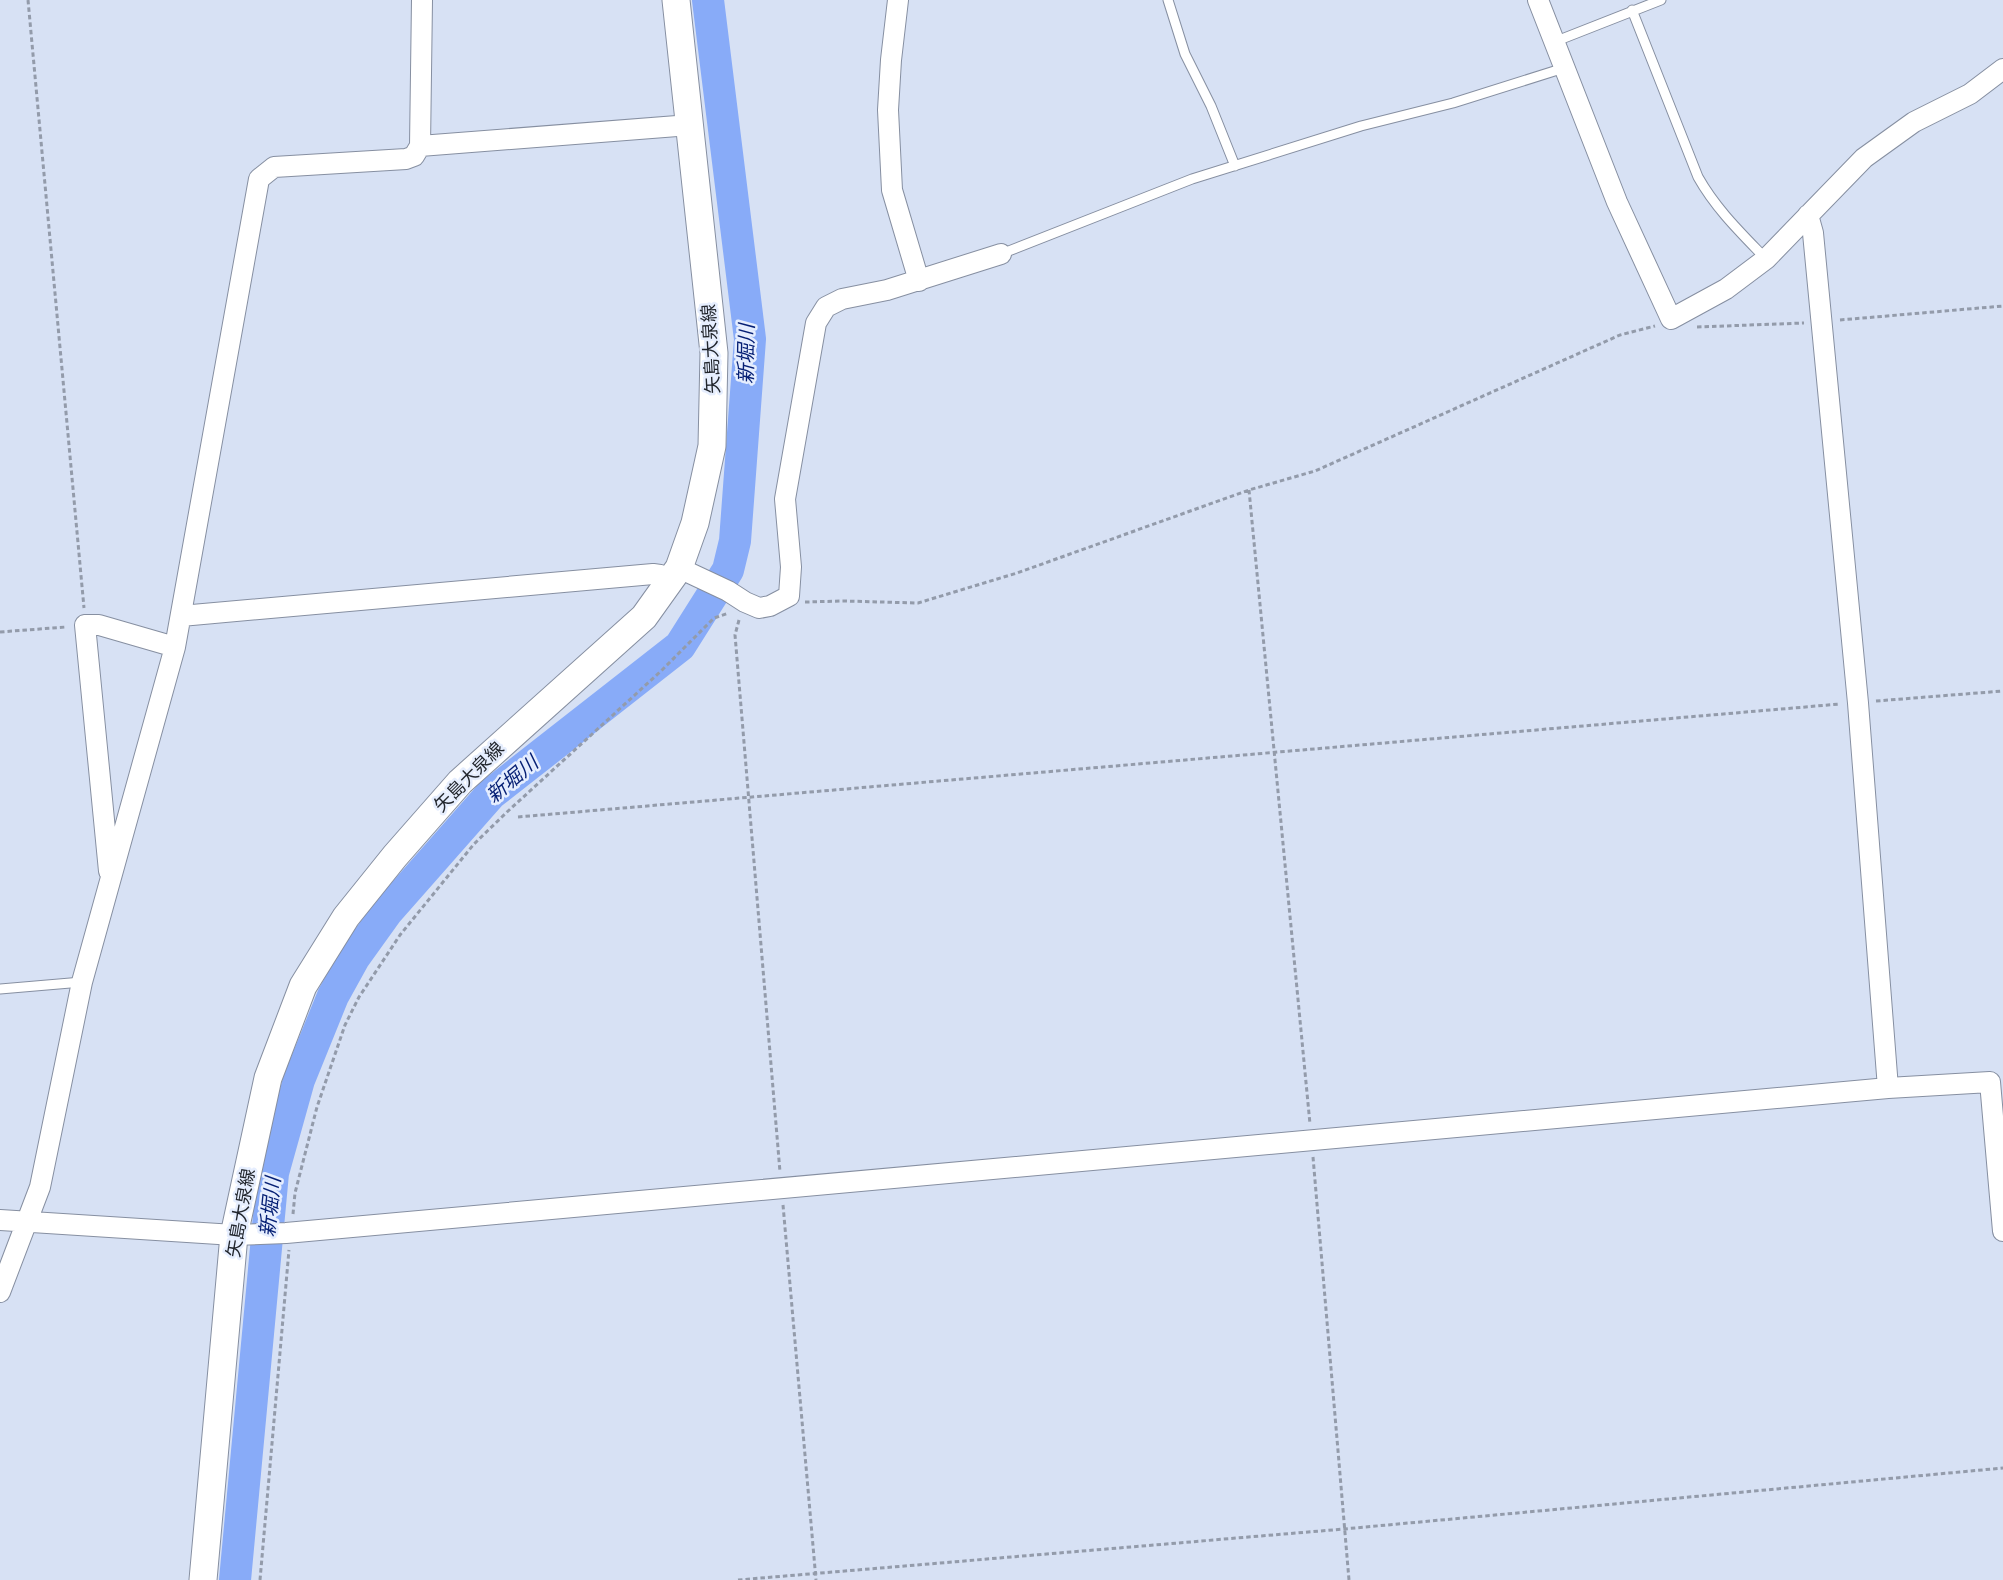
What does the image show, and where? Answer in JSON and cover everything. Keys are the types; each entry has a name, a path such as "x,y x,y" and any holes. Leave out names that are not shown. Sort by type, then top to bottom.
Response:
{"main road":[{"name":"矢島大泉線","path":"203,1580 241,1235 268,1078 303,987 346,917 395,856 460,782 644,617 680,574 695,523 712,446 714,352 676,0"}],"street":[{"path":"0,1292 40,1187 82,982 175,647 259,179 274,167 406,159 414,156 420,146 422,0"},
{"path":"898,0 888,110 892,190 919,281"},
{"path":"1538,0 1621,211 1671,320 1726,289 1766,259 1864,158 1914,123 1970,94 2003,69"},
{"path":"420,146 690,125"},
{"path":"1808,216 1813,234 1858,703 1888,1088"},
{"path":"181,616 653,574 680,574 728,591 743,606 759,608 770,606 789,596 791,567 784,499 816,323 826,307 842,299 919,281 1001,254"},
{"path":"110,882 85,625 99,625 175,647"},
{"path":"0,1220 241,1235 288,1233 1888,1088 1990,1082 2003,1231"}],"lane":[{"path":"1168,0 1185,54 1211,106 1235,166"},
{"path":"1554,42 1661,0"},
{"path":"1632,10 1698,177 1727,219 1766,259"},
{"path":"1001,254 1192,179 1361,126 1453,103 1564,68"},
{"path":"0,989 82,982"}],"path":[{"path":"0,632 85,625 28,0"},
{"path":"789,596 793,602 918,603 1017,573 1249,490 1342,461 1620,335 1671,320"},
{"path":"1249,490 1311,1140 1349,1580"},
{"path":"743,606 735,635 816,1580"},
{"path":"260,1580 288,1233 295,1193 330,1066 345,1025 359,997 400,934 474,844 661,671 714,618 743,606"},
{"path":"518,817 2003,691"},
{"path":"738,1580 1344,1529 2003,1468"}],"waterway":[{"name":"新堀川","path":"235,1580 273,1173 299,1080 333,996 354,958 387,912 491,794 680,646 728,570 735,541 750,339 708,0"}]}
